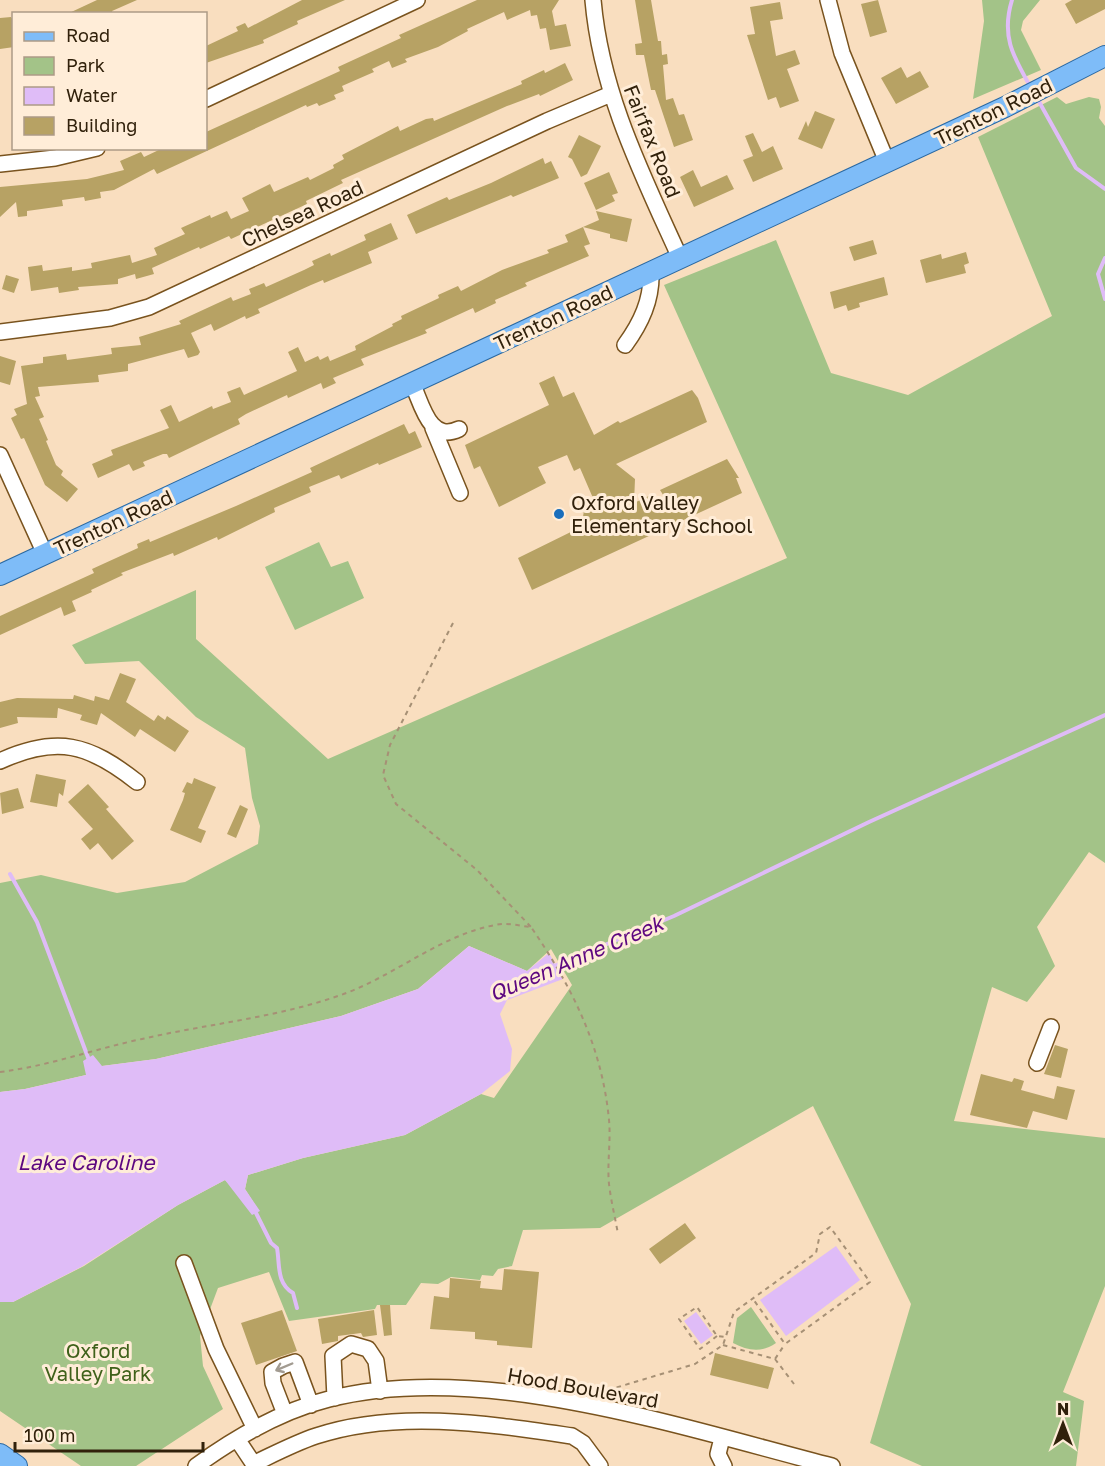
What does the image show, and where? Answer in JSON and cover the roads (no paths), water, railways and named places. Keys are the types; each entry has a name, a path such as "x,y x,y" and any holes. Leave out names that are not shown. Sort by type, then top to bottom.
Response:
{"main road":[{"name":"Trenton Road","path":"0,575 887,162 1105,56"},
{"path":"0,1454 16,1466"}],"street":[{"path":"207,99 417,0"},
{"name":"Fairfax Road","path":"593,0 596,27 611,94 624,134 680,258"},
{"path":"828,0 842,53 887,162"},
{"name":"Chelsea Road","path":"0,332 110,318 149,307 547,121 611,94"},
{"path":"0,165 86,150"},
{"path":"625,345 635,331 650,297 651,272"},
{"path":"412,383 460,493"},
{"path":"433,428 441,433 450,433 459,429"},
{"path":"0,455 45,554"},
{"path":"0,761 45,746 74,747 104,758 137,782"},
{"path":"1037,1063 1051,1027"},
{"path":"184,1263 216,1349 255,1429"},
{"path":"335,1398 333,1356 351,1344 368,1349 376,1361 380,1390"},
{"path":"285,1414 273,1383 272,1372 283,1366 295,1362 310,1404"},
{"name":"Hood Boulevard","path":"196,1466 255,1429 310,1404 380,1390 458,1389 550,1398 832,1466"},
{"path":"237,1439 254,1465 316,1436 352,1427 435,1422 481,1424 572,1436 583,1443 600,1466"},
{"path":"722,1438 718,1454 724,1466"}],"water":[{"name":"Lake Caroline","path":"469,946 527,971 549,953 563,979 507,1000 500,1014 512,1049 510,1071 481,1094 405,1135 303,1158 248,1175 245,1189 260,1211 252,1215 225,1180 178,1205 81,1267 13,1302 0,1302 0,1092 25,1089 86,1075 83,1061 93,1055 102,1066 156,1059 341,1016 418,989"},
{"path":"836,1246 860,1280 786,1336 760,1300"},
{"path":"696,1312 713,1335 701,1344 684,1321"}],"waterway":[{"name":"Queen Anne Creek","path":"1012,0 1008,24 1010,45 1030,86"},
{"name":"Queen Anne Creek","path":"1037,98 1076,168 1105,189"},
{"name":"Queen Anne Creek","path":"1105,258 1098,274 1105,299"},
{"name":"Queen Anne Creek","path":"552,967 674,916 869,822 1105,715"},
{"path":"10,874 37,922 89,1060"},
{"path":"256,1213 271,1243 277,1248 281,1279 293,1293 297,1308"}],"place":[{"name":"Oxford Valley Elementary School","path":"559,514"}],"park label":[{"name":"Oxford Valley Park","path":"98,1362"}]}
